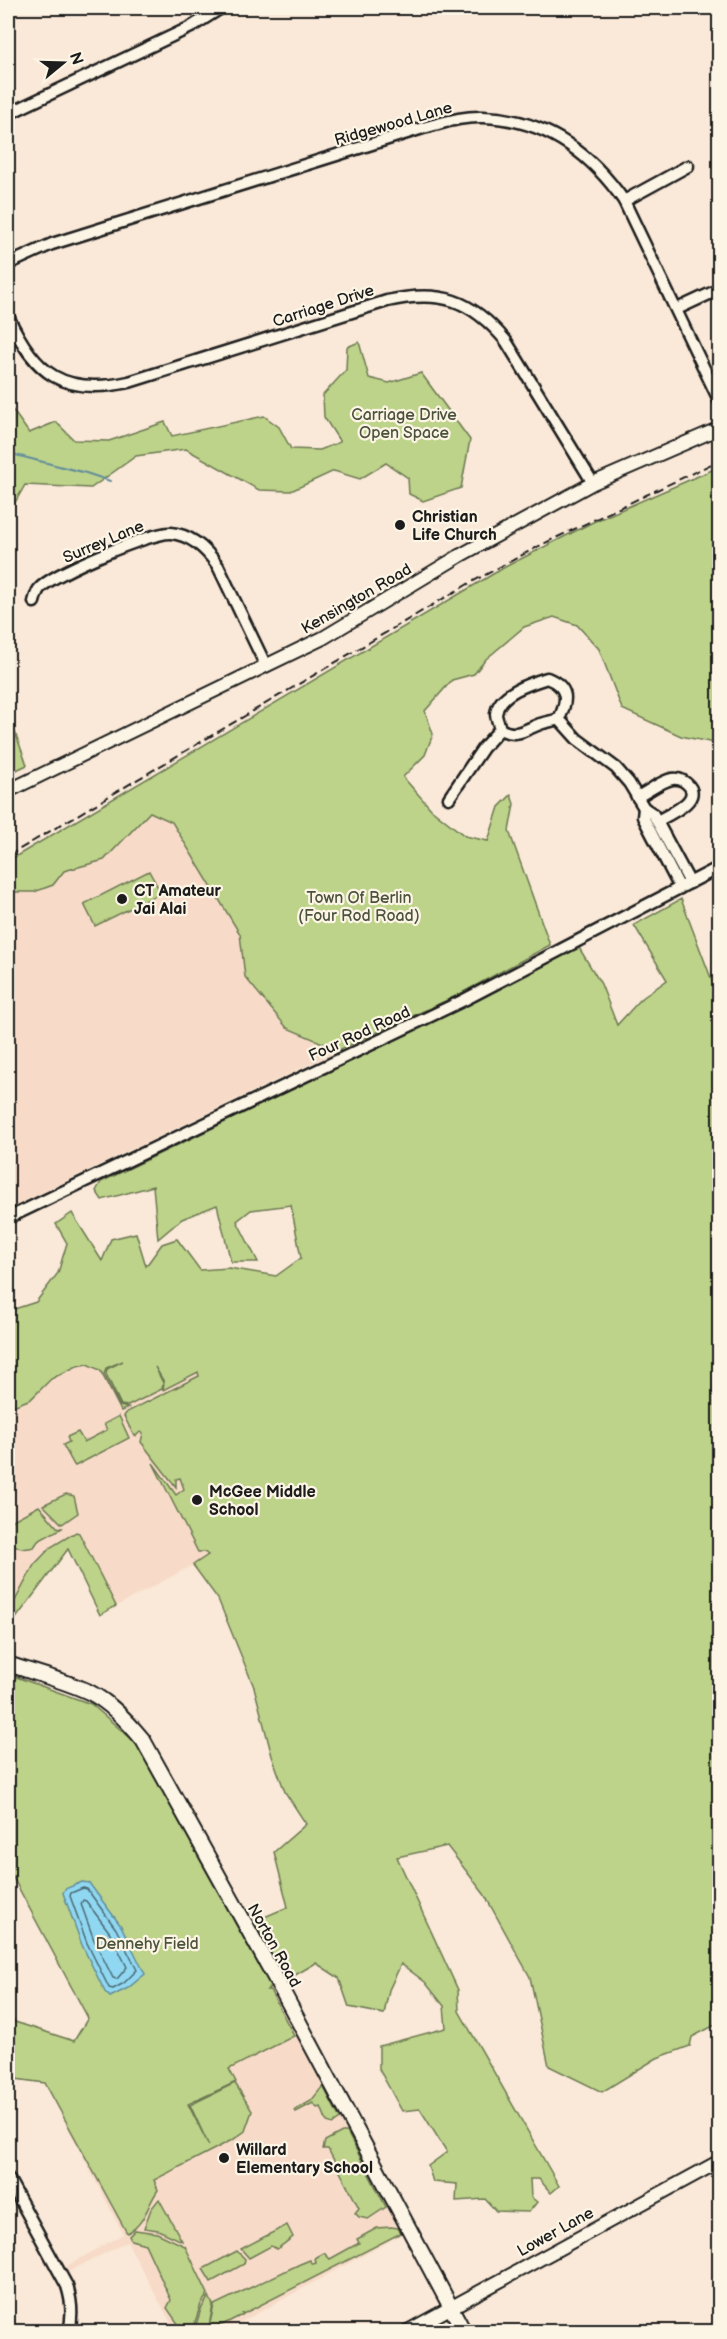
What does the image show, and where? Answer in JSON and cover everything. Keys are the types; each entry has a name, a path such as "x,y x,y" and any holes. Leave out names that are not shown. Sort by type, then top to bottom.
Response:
{"main road":[{"name":"Norton Road","path":"8,1664 91,1693 132,1726 143,1740 274,1976 464,2331"}],"street":[{"path":"8,114 191,27 221,8"},
{"name":"Ridgewood Lane","path":"8,264 52,244 456,119 482,117 512,121 538,128 565,140 589,158 608,178 624,201 720,402"},
{"path":"624,201 688,166"},
{"path":"677,309 720,289"},
{"name":"Carriage Drive","path":"8,316 20,344 35,363 49,374 66,383 86,387 105,387 129,382 387,301 408,296 434,295 454,299 474,309 491,322 506,341 593,483"},
{"name":"Kensington Road","path":"8,791 323,638 461,555 593,483 720,428"},
{"name":"Surrey Lane","path":"34,602 39,589 53,578 141,539 171,533 185,537 209,553 266,666"},
{"path":"547,678 557,682 564,691 566,703 559,719 541,723 520,734 508,733 500,729 496,715 499,705 506,697 547,678"},
{"path":"559,719 577,739 616,768 644,808 653,814 685,885"},
{"path":"449,798 483,748 500,729"},
{"path":"638,797 672,779 688,784 691,792 689,801 682,808 657,821"},
{"path":"644,808 643,817 685,885"},
{"name":"Four Rod Road","path":"8,1218 464,1000 720,867"},
{"name":"Lower Lane","path":"406,2331 720,2160"},
{"path":"8,2178 67,2286 72,2302 69,2331"}],"shaded area":[{"path":"150,812 172,822 240,934 245,977 287,1028 339,1050 8,1209 8,892 34,892 53,885 64,871 104,860"},
{"name":"McGee Middle School","path":"59,1340 239,1361 218,1599 193,1565 100,1615 68,1549 8,1629 8,1388"},
{"name":"Willard Elementary School","path":"272,1985 404,2233 225,2331 175,2331 127,2242 68,2272 65,2267 123,2234 45,2083 88,2018 245,2012"}],"green space":[{"name":"Carriage Drive Open Space","path":"359,342 369,378 389,383 421,373 470,440 461,488 423,501 409,494 408,478 386,463 360,479 334,471 291,491 259,490 186,449 136,456 91,488 25,485 8,515 9,405 29,433 56,422 74,440 109,441 165,422 172,436 264,416 279,427 291,449 320,450 340,442 324,417 323,395 346,370 347,347"},
{"name":"Town Of Berlin (Four Rod Road)","path":"719,467 719,744 681,736 622,709 599,649 577,625 554,617 524,627 486,659 474,674 452,680 425,711 433,734 425,755 403,777 431,809 465,836 488,841 499,807 511,795 514,804 509,831 550,945 458,995 339,1050 287,1028 245,977 240,934 172,822 150,812 104,860 64,871 53,885 34,892 8,892 8,861 505,567 593,522"},
{"path":"8,713 27,765 8,774"},
{"name":"CT Amateur Jai Alai","path":"149,871 161,893 95,926 84,904"},
{"path":"681,899 714,986 720,991 719,2023 692,2037 690,2046 657,2058 602,2092 549,2066 530,1977 484,1894 447,1846 397,1857 458,1990 459,2011 559,2186 551,2193 539,2179 530,2179 531,2197 537,2202 529,2212 496,2211 485,2199 456,2201 457,2184 433,2182 428,2166 447,2152 420,2109 402,2111 379,2069 379,2046 446,2028 444,2006 425,1982 401,1964 389,1990 384,2014 349,2007 339,1978 316,1963 285,1981 250,1923 288,1907 274,1852 306,1824 285,1792 272,1756 254,1687 218,1599 193,1565 208,1555 198,1552 153,1463 176,1495 184,1489 180,1478 176,1479 176,1487 141,1442 143,1433 140,1432 136,1436 133,1434 124,1416 127,1412 199,1376 198,1372 163,1390 164,1382 155,1367 163,1383 162,1389 128,1406 121,1405 106,1374 107,1369 123,1361 106,1368 104,1374 120,1406 128,1408 121,1411 100,1370 87,1364 77,1366 51,1379 31,1399 8,1408 8,1311 36,1302 58,1273 67,1243 56,1224 72,1213 102,1261 111,1239 136,1233 146,1266 162,1244 177,1239 200,1270 229,1268 276,1276 301,1258 291,1205 251,1210 237,1221 258,1262 231,1262 217,1205 182,1219 158,1239 153,1186 102,1200 96,1191 101,1182 380,1047 578,946 601,984 617,1025 641,999 667,980 634,925"},
{"path":"119,1416 129,1438 75,1466 63,1445 69,1442 67,1437 78,1432 84,1442 107,1430 104,1424"},
{"path":"66,1494 74,1496 78,1513 62,1524 43,1505"},
{"path":"39,1506 57,1527 62,1528 38,1541 34,1547 18,1547 10,1537 8,1526 13,1520"},
{"path":"76,1532 79,1533 116,1606 100,1615 68,1549 8,1629 8,1614 34,1565 51,1547"},
{"name":"Dennehy Field","path":"8,1674 91,1704 135,1742 272,1985 267,1990 270,1990 294,2036 229,2069 236,2082 188,2104 209,2146 190,2105 235,2083 252,2111 245,2131 234,2139 154,2180 158,2190 142,2220 127,2233 45,2083 8,2078 8,2011 15,2022 74,2041 88,2018 8,1868"},
{"path":"323,2086 340,2119 333,2124 327,2122 321,2107 317,2108 313,2103 296,2112 295,2110 311,2101"},
{"path":"342,2132 347,2132 386,2207 368,2219 359,2217 355,2213 359,2208 328,2149 323,2149 325,2141"},
{"path":"159,2199 182,2241 158,2230 144,2228 151,2209"},
{"path":"287,2225 293,2237 277,2249 271,2246 249,2258 241,2249"},
{"path":"377,2228 398,2228 401,2233 243,2314 242,2312 242,2315 214,2329 222,2329 221,2331 194,2331 201,2309 209,2296 213,2305 209,2326 213,2329 210,2323 214,2305 300,2264 310,2260 313,2264 316,2263 315,2258 324,2253 330,2259 359,2243 357,2239"},
{"path":"135,2230 157,2233 185,2246 208,2294 201,2304 192,2331 183,2331 167,2308 171,2300 145,2244 131,2240 129,2236"},
{"path":"237,2251 245,2259 244,2264 211,2282 203,2269"}],"water":[{"path":"82,1882 89,1883 121,1926 145,1974 128,1988 110,1997 105,1992 82,1945 63,1893 65,1889"}],"waterway":[{"path":"8,453 110,481"}],"railway":[{"path":"8,856 468,584 543,544 720,460"}],"place":[{"name":"Christian Life Church","path":"400,525"},
{"name":"CT Amateur Jai Alai","path":"122,899"},
{"name":"McGee Middle School","path":"197,1500"},
{"name":"Willard Elementary School","path":"224,2158"}]}
